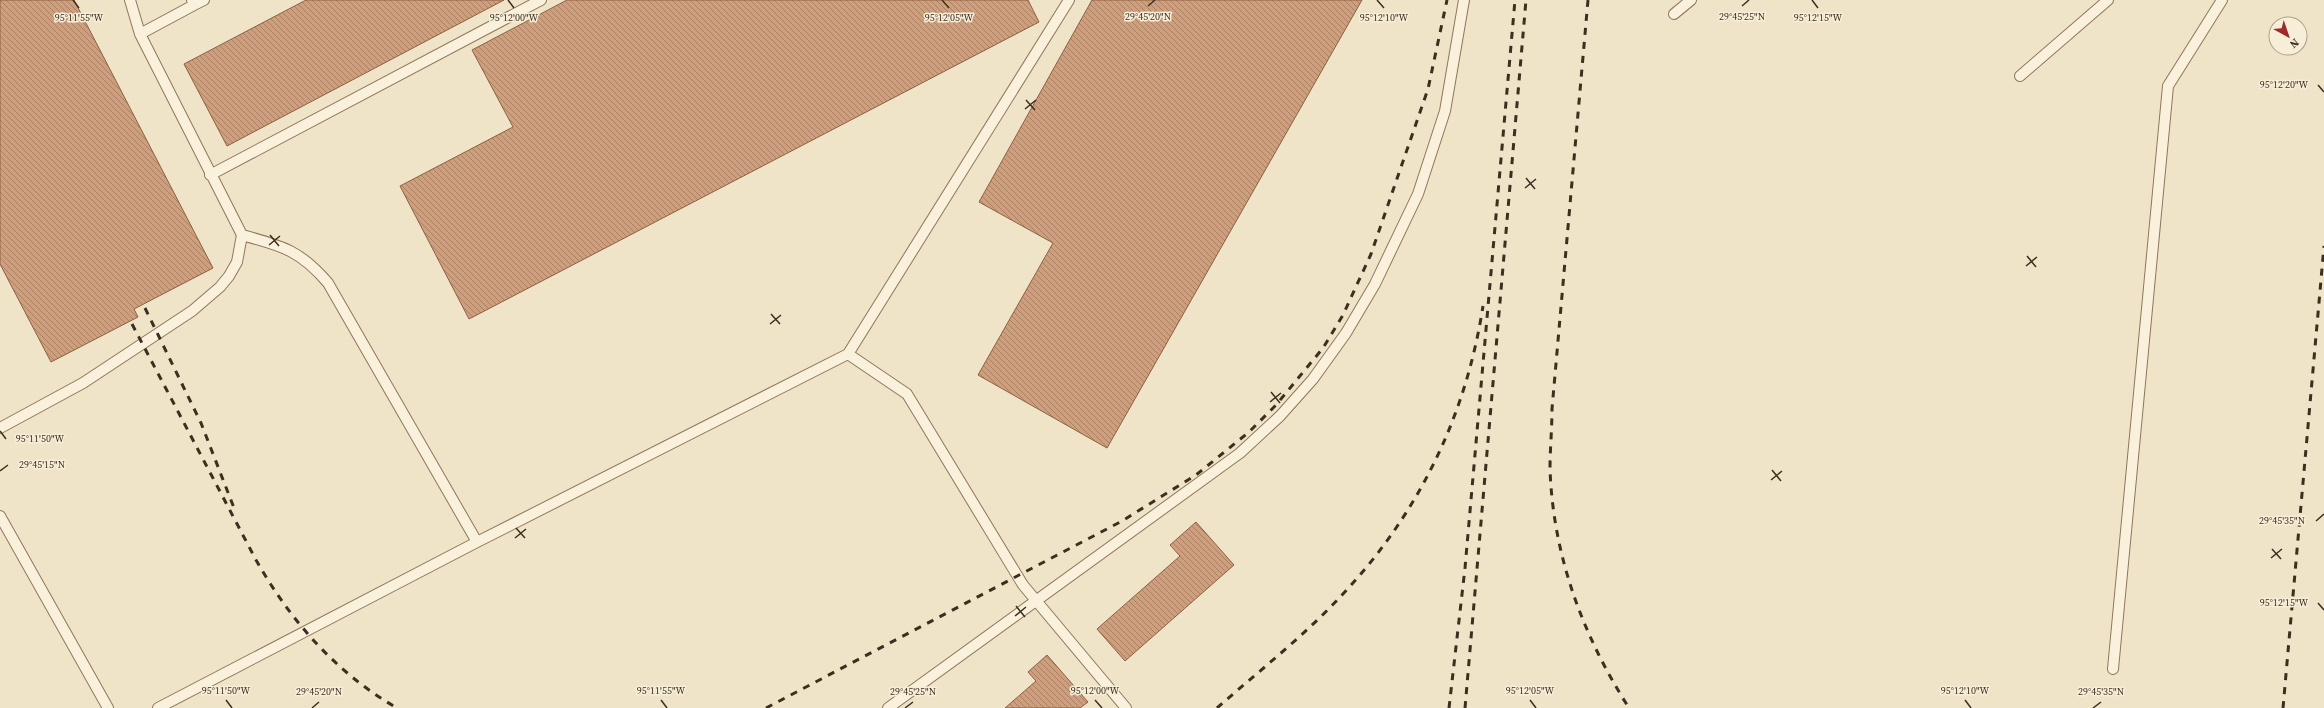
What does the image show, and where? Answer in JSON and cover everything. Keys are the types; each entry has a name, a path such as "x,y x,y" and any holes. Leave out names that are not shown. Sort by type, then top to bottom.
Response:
{"lane":[{"path":"0,428 83,383 192,311 220,287 229,276 237,262 242,236 140,34 130,0"},
{"path":"140,34 193,2 204,0"},
{"path":"210,175 541,0"},
{"path":"158,708 476,542 848,354 1069,0"},
{"path":"888,708 1034,600 1240,453 1280,416 1313,379 1346,333 1375,284 1418,194 1444,111 1464,0"},
{"path":"1674,14 1691,0"},
{"path":"2020,76 2108,0"},
{"path":"2112,669 2168,86 2222,0"},
{"path":"242,236 291,250 306,259 328,283 476,542"},
{"path":"848,354 907,394 1017,576 1034,600 1126,708"},
{"path":"0,516 108,708"}],"building":[{"path":"0,0 74,0 213,268 134,309 138,317 51,362 0,264"},
{"path":"306,0 504,0 227,146 184,64"},
{"path":"567,0 1028,0 1039,22 469,319 400,186 513,127 472,50"},
{"path":"1092,0 1362,0 1107,448 978,375 1053,243 979,202"},
{"path":"1196,522 1234,565 1125,661 1097,629 1180,556 1170,545"},
{"path":"1047,655 1088,702 1080,708 1005,708 1036,681 1028,672"}],"railway":[{"path":"766,708 1122,521 1196,475 1249,432 1276,405 1323,348 1343,315 1371,254 1428,89 1447,0"},
{"path":"1449,708 1465,568 1515,0"},
{"path":"1465,708 1526,0"},
{"path":"1588,0 1552,409 1550,469 1552,501 1557,533 1573,594 1598,653 1629,708"},
{"path":"2283,708 2324,246"},
{"path":"1217,708 1297,639 1327,610 1369,564 1394,531 1416,497 1435,461 1451,424 1465,386 1483,306"},
{"path":"145,308 201,423 234,508"},
{"path":"132,324 256,560 284,604 299,624 335,662 354,679 397,708"}]}
